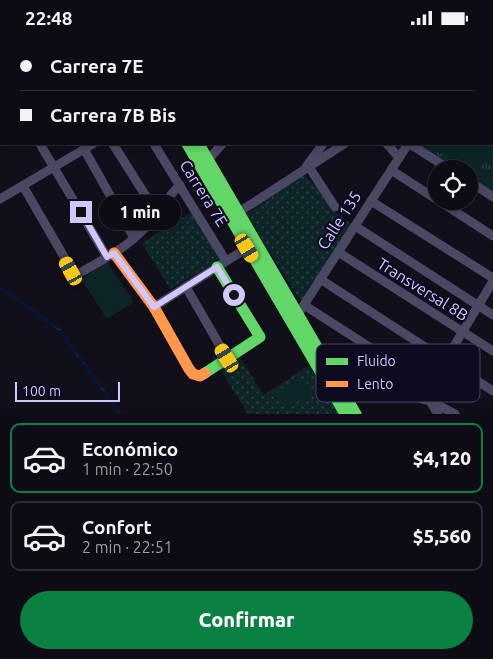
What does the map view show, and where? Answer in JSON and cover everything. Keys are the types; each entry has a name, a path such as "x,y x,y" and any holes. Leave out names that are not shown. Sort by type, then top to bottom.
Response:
{"main road":[{"path":"188,145 316,365"},
{"path":"200,145 239,212 301,309 318,344"},
{"path":"111,255 154,307 193,374 200,376 227,358"},
{"name":"Carrera 7E","path":"222,264 260,337 227,358"},
{"path":"338,402 345,414"},
{"path":"349,402 356,414"}],"street":[{"path":"41,145 111,255"},
{"path":"0,199 91,145"},
{"path":"114,145 149,201"},
{"name":"Carrera 7E","path":"155,145 180,185 222,264"},
{"path":"208,160 221,145"},
{"path":"306,169 322,145"},
{"path":"239,212 342,145"},
{"path":"388,145 396,154"},
{"name":"Calle 135","path":"301,309 408,145"},
{"path":"411,145 435,160"},
{"path":"84,149 134,238"},
{"path":"306,169 335,207"},
{"path":"391,170 428,194"},
{"path":"23,185 74,274 111,255 134,238 154,218 163,203 180,185"},
{"path":"478,187 493,197"},
{"path":"371,201 493,280 457,344"},
{"path":"453,210 493,236"},
{"path":"355,226 493,315"},
{"path":"154,307 247,248"},
{"name":"Transversal 8B","path":"338,252 493,351"},
{"path":"320,279 421,344"},
{"path":"186,287 227,358"},
{"path":"301,309 360,344"},
{"path":"480,383 493,391"},
{"path":"431,402 438,414"},
{"path":"432,402 455,414"}],"green space":[{"path":"414,145 493,145 493,195 478,186 478,160 437,160"},
{"path":"427,145 466,146 472,149 482,163 478,169 478,160 451,160"},
{"path":"303,175 328,196 330,208 352,225 301,302 246,214"},
{"path":"195,210 224,257 170,289 142,243"},
{"path":"107,262 134,302 107,319 81,279"},
{"path":"233,347 264,395 314,362 316,365 316,402 338,402 345,414 248,414 213,358"},
{"path":"300,379 310,394 285,409 275,394"}],"water":[{"path":"0,286 60,328 122,414 118,414 58,330 0,289"}],"traffic: fast":[{"path":"188,145 316,364"},
{"path":"200,145 316,345"},
{"path":"205,373 260,337 217,267"},
{"path":"338,402 345,414"},
{"path":"349,402 356,414"}],"traffic: slow":[{"path":"114,253 154,307 189,369 193,374 200,376 205,373"}],"route":[{"path":"81,212 107,257 114,253 154,307 217,267 234,295"}]}
